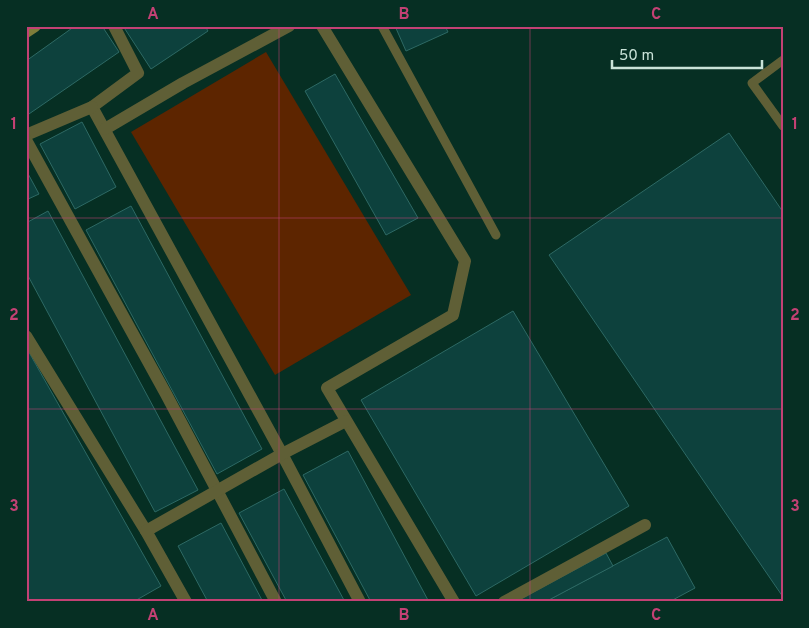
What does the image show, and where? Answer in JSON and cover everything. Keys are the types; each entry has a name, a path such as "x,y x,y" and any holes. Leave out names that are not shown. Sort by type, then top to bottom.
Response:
{"street":[{"path":"26,32 35,26"},
{"path":"26,135 92,107 138,73 114,26"},
{"path":"105,129 183,83 289,26"},
{"path":"322,26 465,261 453,315 326,388 454,602"},
{"path":"92,107 282,454 360,602"},
{"path":"26,140 218,490 276,602"},
{"path":"26,336 146,531 183,601"},
{"path":"146,531 282,454 346,421"},
{"path":"504,602 645,525"}],"lane":[{"path":"382,26 496,235"},
{"path":"783,60 752,83 783,126"}],"shaded area":[{"path":"266,52 411,295 275,375 131,132"}],"building":[{"path":"75,26 102,26 119,52 26,116 26,61"},
{"path":"123,26 205,26 208,31 151,69"},
{"path":"395,26 445,26 448,32 406,51"},
{"path":"335,74 418,218 386,235 305,91"},
{"path":"82,122 116,187 75,209 40,144"},
{"path":"729,133 783,212 783,597 549,255"},
{"path":"26,170 39,194 26,200"},
{"path":"131,206 262,449 217,474 86,230"},
{"path":"48,211 198,490 155,512 26,272 26,223"},
{"path":"513,311 629,506 476,596 361,400"},
{"path":"26,347 161,586 133,602 26,602"},
{"path":"348,451 429,602 371,602 303,475"},
{"path":"284,489 345,602 287,602 239,513"},
{"path":"221,523 263,602 208,602 178,546"},
{"path":"667,537 695,588 669,602 545,602"},
{"path":"606,553 613,566 545,602 515,602"}]}
